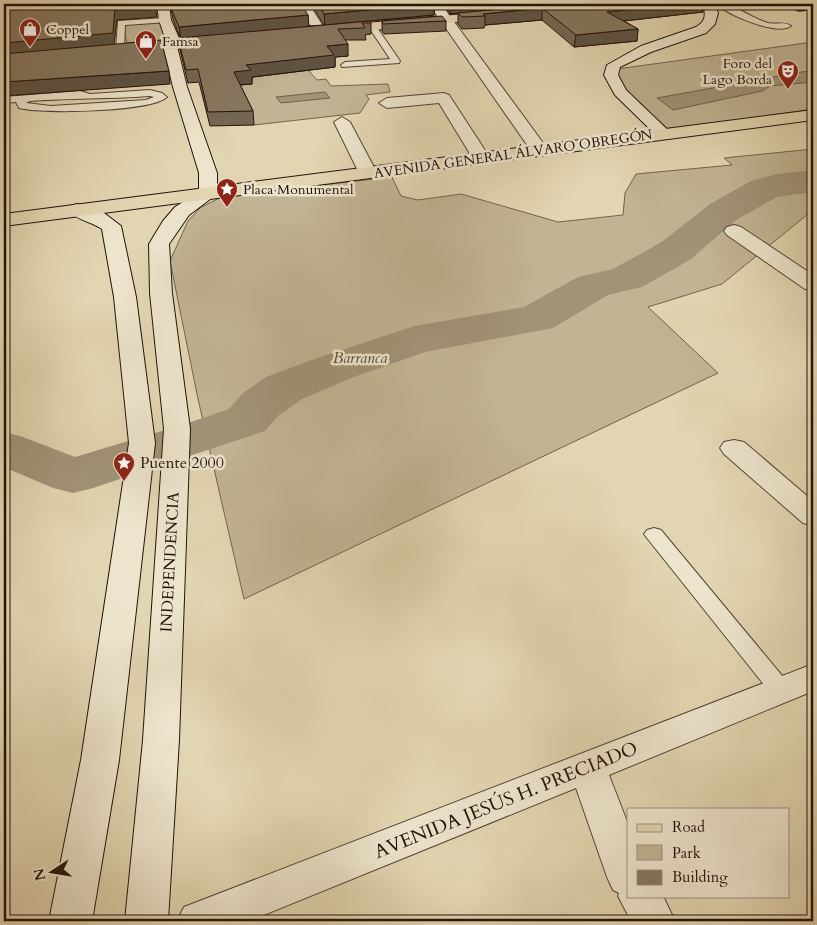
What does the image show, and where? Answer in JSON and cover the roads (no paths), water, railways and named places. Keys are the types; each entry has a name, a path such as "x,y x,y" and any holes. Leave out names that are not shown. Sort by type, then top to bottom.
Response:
{"main road":[{"path":"302,33 507,14"},
{"path":"102,52 226,40"},
{"name":"AVENIDA GENERAL ÁLVARO OBREGÓN","path":"4,220 813,115"}],"street":[{"path":"163,4 165,20 172,38 170,46 172,87 208,173 208,194"},
{"path":"303,4 320,31"},
{"path":"435,4 540,151"},
{"path":"664,134 620,92 611,75 614,65 646,49 701,30 709,24 712,13 709,4"},
{"path":"387,103 444,98 480,158"},
{"path":"342,122 368,174"},
{"name":"INDEPENDENCIA","path":"146,921 161,740 177,429 161,293 159,244 176,218 208,194"},
{"path":"70,921 100,760 142,443 125,297 112,226 97,217 78,210"},
{"path":"734,231 813,284"},
{"path":"734,448 813,516"},
{"name":"AVENIDA JESÚS H. PRECIADO","path":"212,919 797,684"},
{"path":"587,768 627,874"},
{"path":"640,898 654,921"}],"lane":[{"path":"720,4 768,26 787,26 787,24 775,17"},
{"path":"120,50 121,23 165,20"},
{"path":"345,65 396,61 375,27"},
{"path":"4,100 172,87"},
{"path":"30,97 22,102 22,106 34,109 82,107 148,103 162,98 160,94 150,93 90,97 69,95"},
{"path":"654,534 797,684"}],"waterway":[{"path":"4,448 73,476 207,434 247,420 260,405 284,388 337,367 415,340 537,318 593,286 627,278 665,257 677,250 723,212 764,189 777,185 813,181"}],"place":[{"name":"Coppel","path":"30,48"},
{"name":"Famsa","path":"146,60"},
{"name":"Foro del Lago Borda","path":"788,90"},
{"name":"Placa Monumental","path":"227,208"},
{"name":"Puente 2000","path":"124,482"}],"park label":[{"name":"Barranca","path":"360,358"}]}
